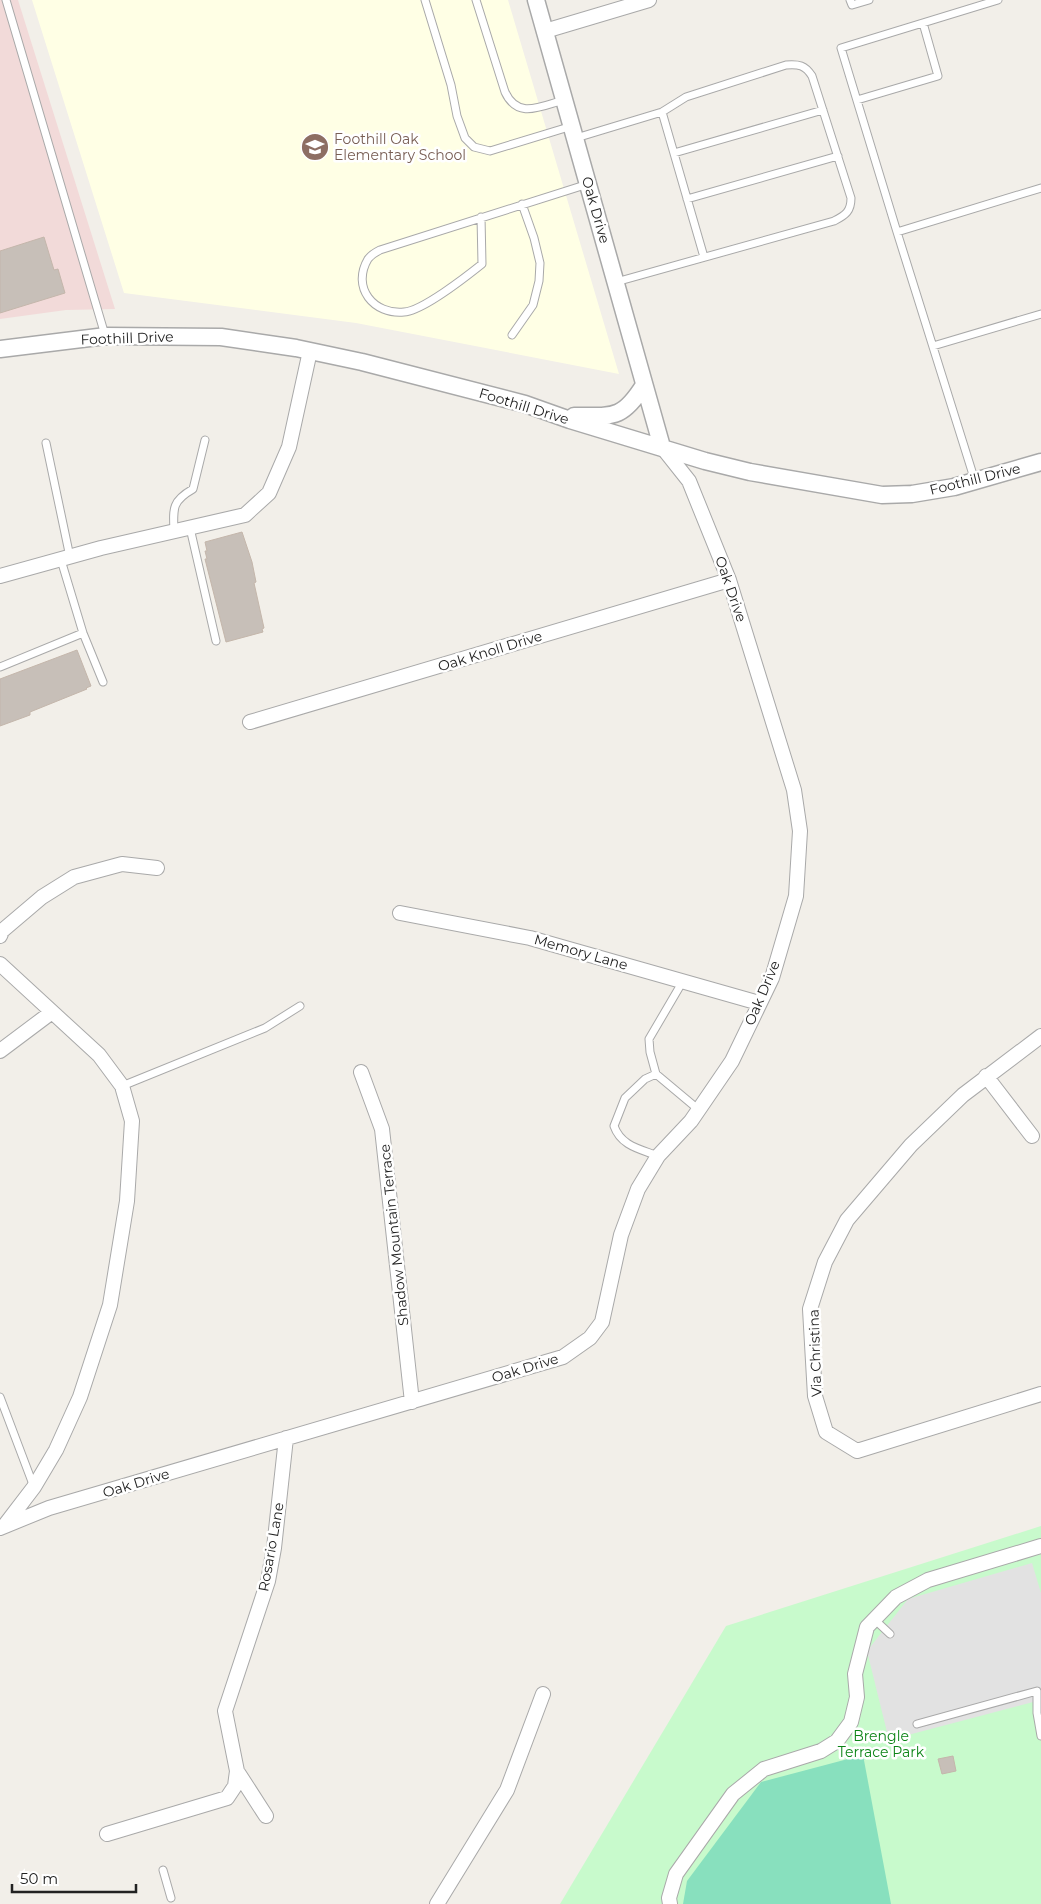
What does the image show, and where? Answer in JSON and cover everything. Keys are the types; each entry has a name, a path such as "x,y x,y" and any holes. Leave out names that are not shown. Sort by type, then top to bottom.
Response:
{"street":[{"name":"Oak Drive","path":"2,1527 50,1508 562,1357 590,1338 602,1322 621,1235 638,1189 658,1156 692,1121 732,1061 772,978 796,896 800,831 794,790 729,580 689,481 662,447 536,0"},
{"path":"545,30 649,0"},
{"name":"Foothill Drive","path":"0,349 106,336 222,337 310,351 362,362 525,404 557,416 705,461 750,472 882,495 912,494 954,487 1041,462"},
{"path":"0,576 244,515 269,493 289,447 310,351"},
{"path":"557,416 610,416 626,409 633,403 644,385"},
{"name":"Oak Knoll Drive","path":"250,722 729,580"},
{"path":"0,936 2,931 42,897 74,877 122,864 156,868"},
{"name":"Memory Lane","path":"400,913 530,938 759,1003"},
{"path":"0,964 99,1055 122,1086 132,1121 127,1201 110,1305 80,1397 56,1450 34,1487 2,1527"},
{"path":"0,1051 52,1012"},
{"name":"Via Christina","path":"1041,1036 963,1095 912,1145 847,1220 826,1262 810,1309 815,1396 826,1432 857,1451 1041,1394"},
{"name":"Shadow Mountain Terrace","path":"361,1072 382,1129 412,1402"},
{"path":"986,1076 1032,1136"},
{"name":"Rosario Lane","path":"237,1771 225,1711 268,1581 274,1548 286,1438"},
{"path":"670,1904 669,1898 676,1874 733,1794 764,1770 821,1751 837,1741 851,1722 857,1698 855,1674 867,1627 896,1596 928,1580 1041,1546"},
{"path":"437,1904 507,1790 543,1694"},
{"path":"237,1771 266,1816"},
{"path":"107,1834 227,1798 235,1786 237,1771"}],"lane":[{"path":"6,0 106,336"},
{"path":"425,0 451,85 457,116 465,138 474,147 490,151 662,112 686,97 786,66 797,64 807,68 812,76 850,198 851,208 844,216 834,221 616,282"},
{"path":"476,0 504,92 509,102 516,107 528,110 564,100"},
{"path":"850,0 852,6 869,0"},
{"path":"975,481 841,48 998,0"},
{"path":"857,100 938,76 923,23"},
{"path":"674,152 823,110"},
{"path":"662,112 704,257"},
{"path":"687,199 838,156"},
{"path":"481,217 482,264 466,277 430,301 405,312 384,310 369,300 364,288 363,273 369,258 380,250 481,217 588,184"},
{"path":"897,232 1041,188"},
{"path":"512,335 534,305 539,281 540,263 534,238 522,204"},
{"path":"933,346 1041,314"},
{"path":"174,532 173,509 180,497 193,489 205,440"},
{"path":"46,442 66,558 84,634 103,682"},
{"path":"190,528 216,641"},
{"path":"0,667 84,634"},
{"path":"682,981 649,1039 650,1052 656,1074 699,1110"},
{"path":"122,1086 265,1028 300,1006"},
{"path":"656,1074 645,1079 625,1098 614,1126 617,1136 627,1145 658,1156"},
{"path":"0,1397 34,1487"},
{"path":"874,1619 890,1634"},
{"path":"917,1724 1037,1691 1037,1713 1041,1736"},
{"path":"163,1870 171,1898"}],"shaded area":[{"path":"0,0 18,0 115,309 66,310 0,319"},
{"name":"Foothill Oak Elementary School","path":"32,0 508,0 619,374 356,323 124,293"},
{"path":"1032,1563 1041,1593 1041,1700 889,1740 867,1651 908,1599"}],"green space":[{"name":"Brengle Terrace Park","path":"1041,1526 1041,1904 560,1904 726,1626"},
{"path":"863,1755 891,1904 683,1904 687,1881 761,1782"}],"building":[{"path":"44,237 54,270 58,269 65,293 0,313 0,251"},
{"path":"242,532 252,562 256,582 254,583 264,628 262,629 263,632 226,642 205,559 207,559 205,551 207,551 205,542"},
{"path":"77,650 91,686 30,712 30,715 0,726 0,679"},
{"path":"953,1756 956,1771 942,1774 938,1759"}],"place":[{"name":"Foothill Oak Elementary School","path":"315,147"}]}
